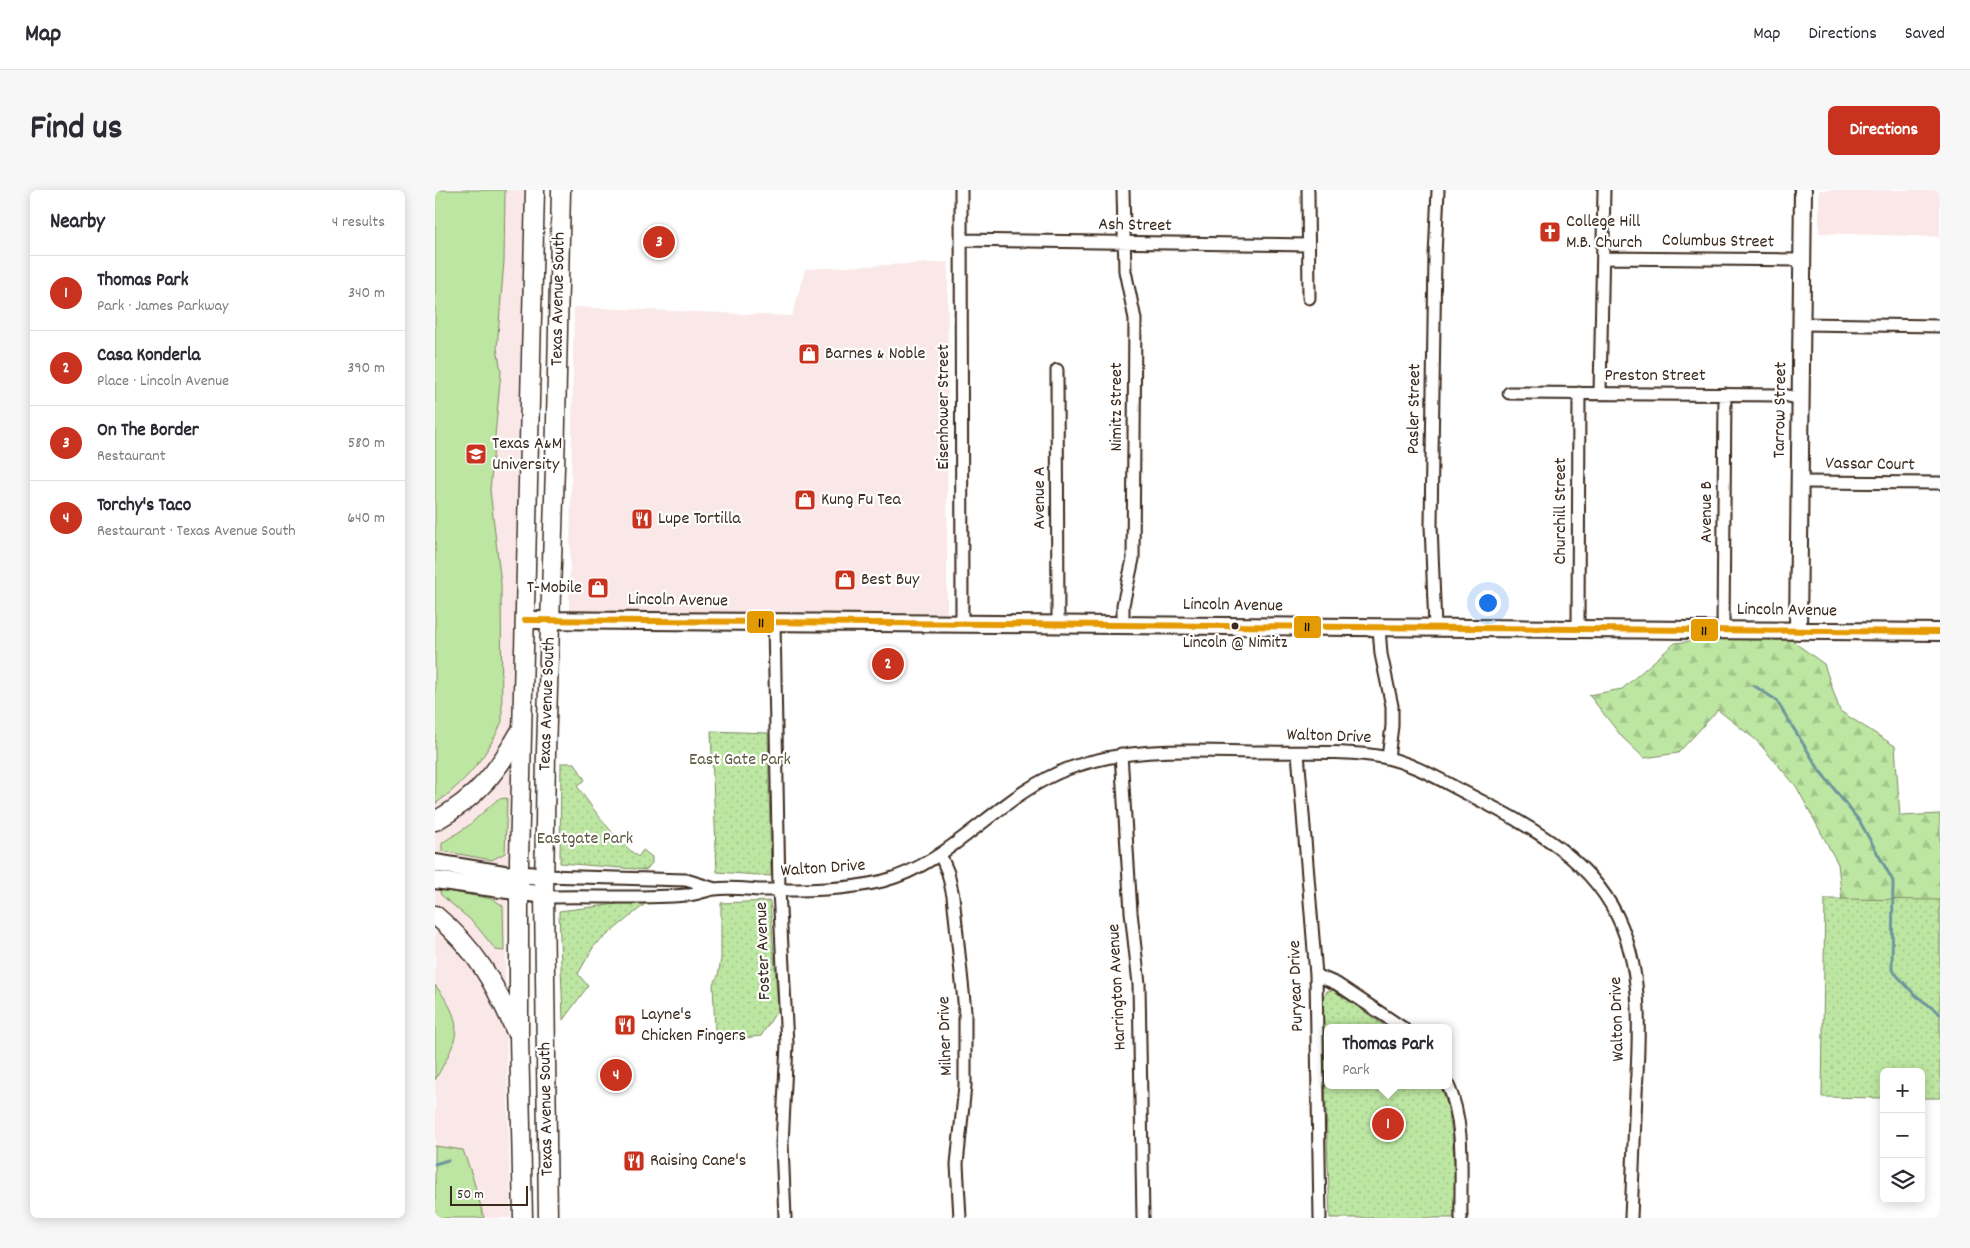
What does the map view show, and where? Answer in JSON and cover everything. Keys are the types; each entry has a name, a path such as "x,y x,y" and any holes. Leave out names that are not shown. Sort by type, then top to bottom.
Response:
{"main road":[{"name":"Texas Avenue South","path":"523,1218 519,1038 519,883 535,190"},
{"name":"Texas Avenue South","path":"548,1218 544,876 561,190"},
{"path":"532,320 559,320"},
{"path":"435,821 465,802 490,778 522,727"},
{"path":"435,915 459,937 484,968 496,987 519,1038"},
{"path":"522,1188 548,1189"}],"street":[{"name":"Eisenhower Street","path":"961,190 961,624"},
{"name":"Nimitz Street","path":"1123,190 1125,271 1135,319 1133,559 1123,605 1123,625"},
{"path":"1308,190 1309,298"},
{"name":"Pasler Street","path":"1435,628 1431,525 1437,190"},
{"path":"1599,393 1604,190"},
{"name":"Tarrow Street","path":"1798,631 1803,190"},
{"name":"Ash Street","path":"961,240 1124,244 1308,245"},
{"name":"Columbus Street","path":"1603,258 1802,260"},
{"path":"1801,324 1940,326"},
{"name":"Avenue A","path":"1057,370 1058,625"},
{"name":"Preston Street","path":"1509,393 1784,394 1801,399"},
{"name":"Churchill Street","path":"1578,629 1579,393"},
{"name":"Avenue B","path":"1723,630 1725,394"},
{"name":"Vassar Court","path":"1800,482 1940,483"},
{"name":"Lincoln Avenue","path":"525,620 1940,632"},
{"name":"Foster Avenue","path":"774,622 779,890 787,1044 782,1144 785,1218"},
{"path":"1379,628 1381,654 1393,706 1387,758"},
{"name":"Walton Drive","path":"544,895 554,897 690,895 715,889 779,890 843,888 867,885 910,872 940,854 1025,791 1046,779 1066,769 1121,754 1157,752 1299,753 1357,754 1387,758 1427,772 1522,822 1555,843 1579,862 1611,902 1628,944 1638,1000 1639,1039 1631,1218"},
{"name":"Puryear Drive","path":"1299,753 1316,975 1320,1218"},
{"name":"Harrington Avenue","path":"1121,754 1131,912 1139,984 1143,1218"},
{"name":"Milner Drive","path":"940,854 948,873 953,896 965,1011 965,1086 957,1164 960,1218"},
{"path":"435,863 519,883 544,895"},
{"path":"435,880 519,883 544,876"},
{"name":"Walton Drive","path":"544,876 686,880 715,889"},
{"path":"1316,975 1337,984 1397,1024"},
{"path":"1450,1089 1456,1107 1459,1136 1461,1218"}],"shaded area":[{"name":"Texas A&M University","path":"435,190 524,190 505,987 511,1218 435,1218"},
{"path":"1819,190 1940,190 1940,237 1819,233"},
{"path":"948,262 947,613 569,612 574,307 792,316 805,269"}],"green space":[{"path":"435,190 505,190 504,261 497,348 501,371 490,490 501,584 502,721 490,745 475,767 466,778 435,804"},
{"path":"1731,637 1791,640 1824,664 1840,711 1895,746 1900,816 1940,814 1940,1077 1847,946 1838,864 1796,786 1756,740 1718,710 1678,753 1644,758 1622,737 1589,695 1622,689 1675,643"},
{"name":"East Gate Park","path":"711,731 768,733 771,876 717,872"},
{"name":"Eastgate Park","path":"561,763 575,763 585,780 577,786 612,833 638,857 643,850 652,857 652,863 646,870 560,863"},
{"path":"507,798 505,853 492,860 442,851 442,843 468,826 498,799"},
{"path":"441,890 493,899 503,906 504,951 496,950 473,922 440,894"},
{"path":"1825,899 1940,900 1940,1098 1925,1098 1925,1068 1880,1068 1880,1098 1822,1097"},
{"name":"Eastgate Park","path":"650,900 594,946 578,974 588,986 563,1020 559,911"},
{"path":"770,901 778,1009 761,1036 726,1040 715,1030 713,984 718,976 721,959 721,903"},
{"path":"435,985 452,1011 456,1032 454,1042 435,1080"},
{"path":"1333,990 1382,1024 1324,1024 1324,1054 1322,1000 1327,991"},
{"path":"1325,1089 1441,1089 1452,1132 1456,1218 1330,1218"},
{"path":"435,1146 463,1150 484,1218 435,1218"}],"waterway":[{"path":"1753,685 1776,700 1820,771 1860,822 1893,881 1892,970 1914,994 1940,1014"},
{"path":"435,1164 448,1160"}],"transit line":[{"name":"11","path":"525,620 1940,632"}],"place":[{"name":"College Hill M.B. Church","path":"1550,232"},
{"name":"On The Border","path":"659,242"},
{"name":"Barnes & Noble","path":"809,354"},
{"name":"Texas A&M University","path":"476,454"},
{"name":"Kung Fu Tea","path":"805,500"},
{"name":"Lupe Tortilla","path":"642,519"},
{"name":"Best Buy","path":"845,580"},
{"name":"T-Mobile","path":"598,588"},
{"name":"Lincoln @ Nimitz","path":"1235,626"},
{"name":"Casa Konderla","path":"888,664"},
{"name":"Layne's Chicken Fingers","path":"625,1025"},
{"name":"Torchy's Taco","path":"616,1075"},
{"name":"Thomas Park","path":"1388,1124"},
{"name":"Raising Cane's","path":"634,1161"}]}
